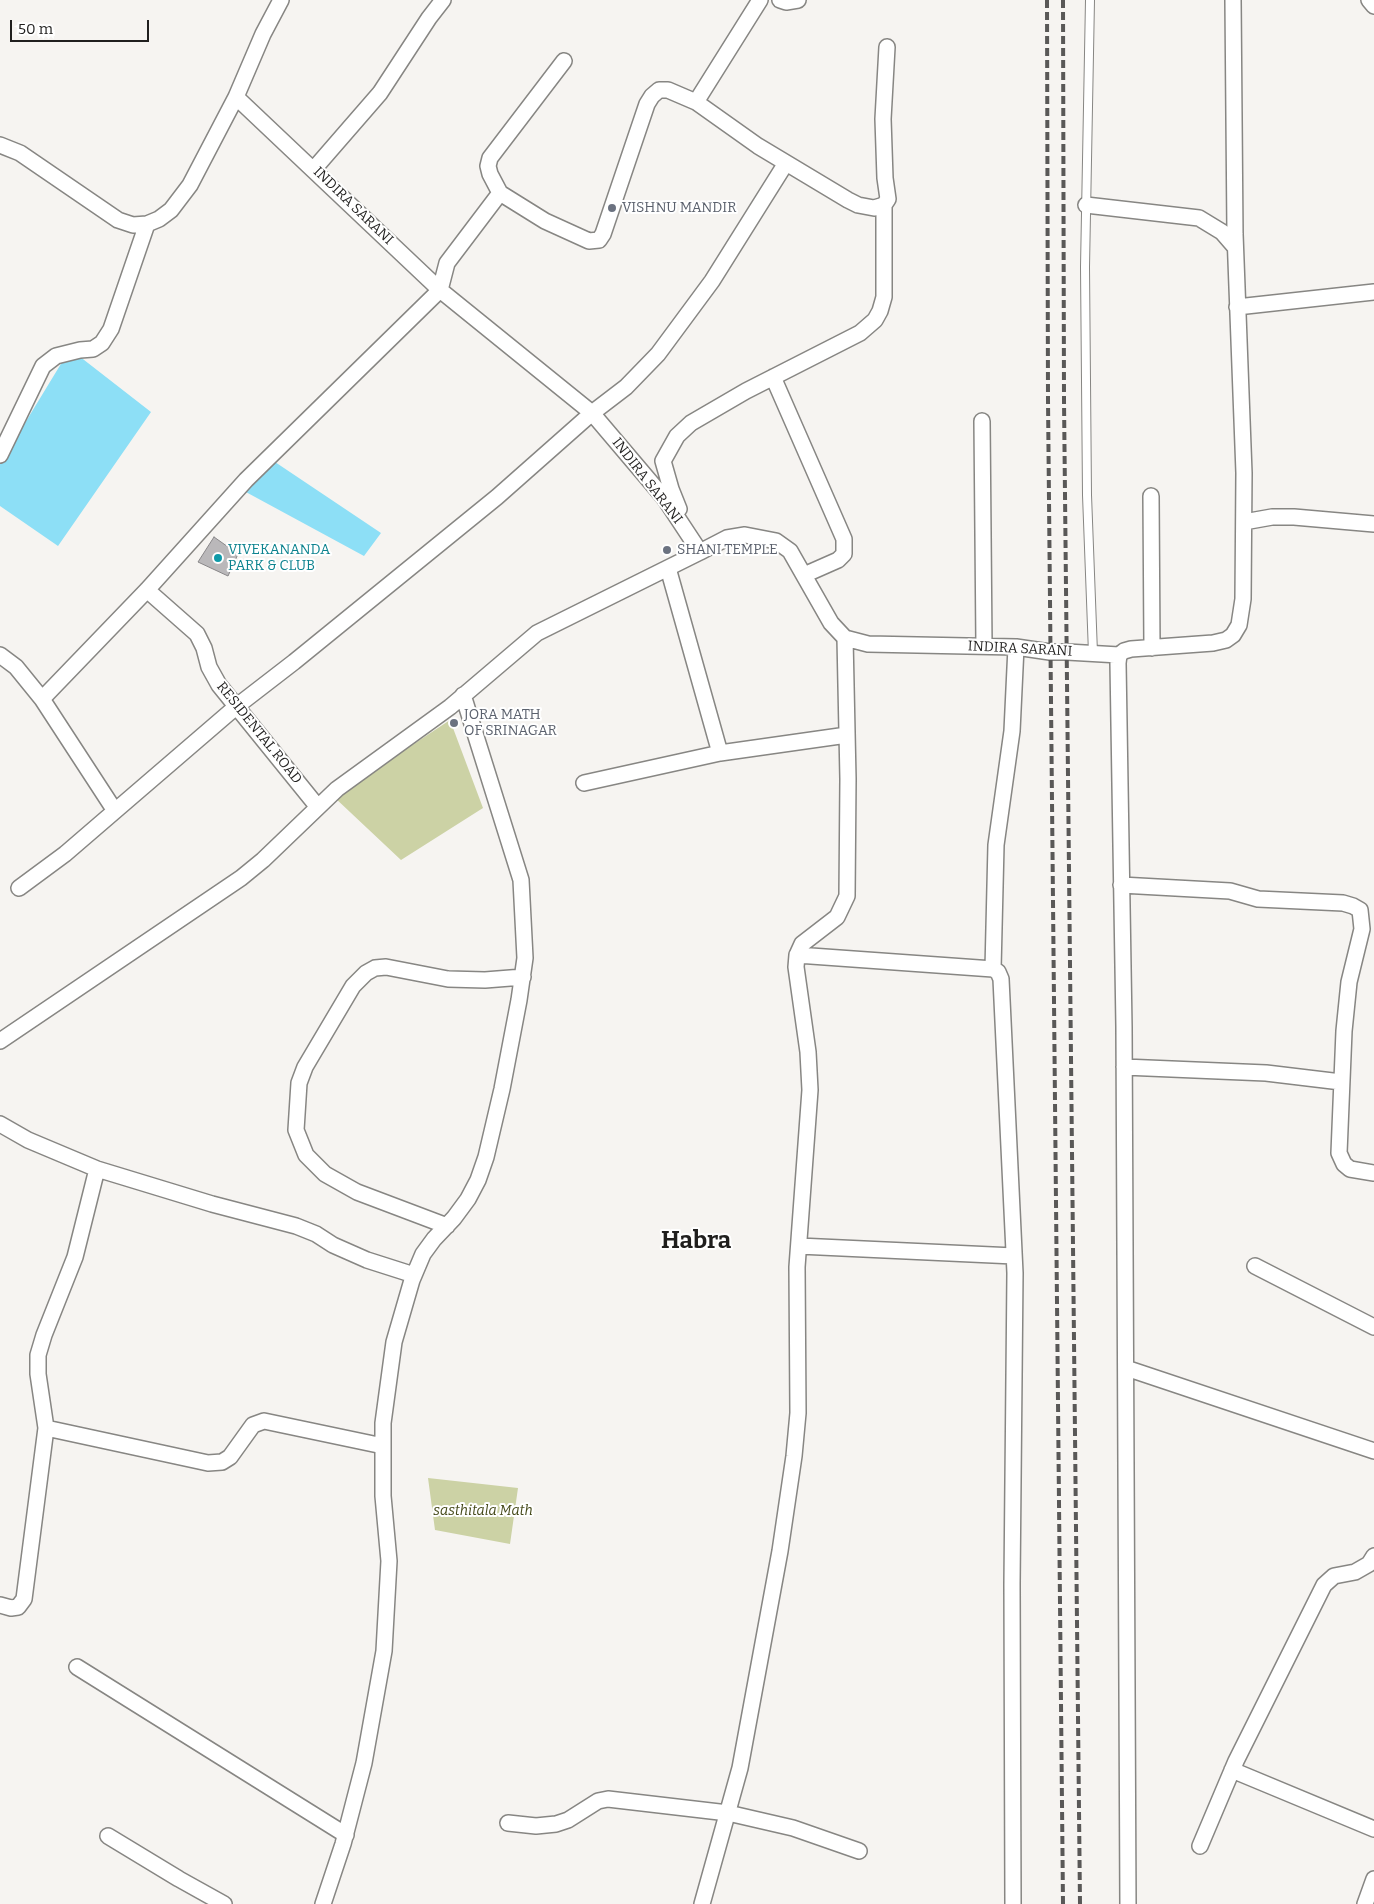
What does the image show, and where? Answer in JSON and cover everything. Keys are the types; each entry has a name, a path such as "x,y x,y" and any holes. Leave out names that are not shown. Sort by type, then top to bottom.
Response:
{"street":[{"path":"0,145 20,153 118,220 133,225 147,224 159,220 171,210 190,185 236,97 262,34 281,0"},
{"path":"314,169 380,93 443,0"},
{"path":"696,102 760,0"},
{"path":"780,0 786,2 798,0"},
{"path":"1128,1904 1124,1067 1119,655 1131,649 1213,643 1226,640 1239,625 1243,599 1244,474 1235,247 1233,0"},
{"path":"1369,0 1374,6"},
{"path":"689,536 663,461 677,436 691,423 746,391 860,333 875,320 880,311 884,298 885,284 884,205 888,199 885,178 883,120 887,47"},
{"path":"564,61 490,158 488,166 500,193 550,224 588,241 599,240 603,234 646,104 659,90 668,90 696,102 758,146 858,205 874,208 884,205"},
{"name":"INDIRA SARANI","path":"236,97 440,290 592,413 665,499 700,552"},
{"path":"19,888 64,854 237,706 302,656 497,497 592,413 626,387 658,354 712,281 786,163"},
{"path":"42,699 147,590 246,480 440,290 447,263 500,193"},
{"path":"1086,205 1199,218 1222,232 1235,247"},
{"path":"0,455 43,366 56,356 93,349 102,343 111,329 147,224"},
{"path":"1238,307 1374,292"},
{"path":"773,377 844,539 844,554 838,560 804,576"},
{"path":"982,422 984,646"},
{"path":"1151,496 1152,648"},
{"path":"1244,522 1272,518 1294,518 1374,524"},
{"path":"0,1041 241,878 263,860 317,806 337,789 450,708 537,633 727,538 745,535 762,537 776,541 790,551 831,623 845,638 848,779 847,896 844,906 837,917 802,944 797,955 796,967 808,1052 810,1090 796,1301 798,1413 794,1456 780,1550 740,1768 702,1904"},
{"path":"668,568 720,753"},
{"name":"RESIDENTAL ROAD","path":"147,590 197,634 204,648 209,667 219,685 317,806"},
{"name":"INDIRA SARANI","path":"845,638 868,644 1016,647 1050,652 1119,655"},
{"path":"993,969 996,845 1012,731 1016,647"},
{"path":"0,654 16,667 42,699 114,811"},
{"path":"323,1904 346,1835 364,1763 384,1651 389,1561 383,1496 383,1423 394,1342 414,1275 423,1254 468,1199 478,1180 486,1157 502,1090 523,977 525,958 521,880 463,695"},
{"path":"584,783 720,753 847,735"},
{"path":"1122,885 1230,891 1258,900 1343,903 1360,910 1362,929 1349,982 1344,1031 1339,1153 1344,1164 1350,1168 1374,1174"},
{"path":"797,955 993,969 998,972 1001,979 1003,989 1014,1256 1013,1904"},
{"path":"447,1226 357,1192 325,1174 306,1155 296,1130 299,1083 304,1068 353,986 366,973 375,968 386,967 448,979 485,980 523,977"},
{"path":"1124,1067 1266,1073 1341,1082"},
{"path":"0,1124 28,1140 97,1169 212,1204 296,1226 316,1234 333,1245 366,1260 414,1275"},
{"path":"0,1605 12,1608 18,1607 24,1599 46,1428 38,1374 38,1354 75,1256 97,1169"},
{"path":"799,1246 1014,1256"},
{"path":"1255,1266 1374,1327"},
{"path":"1126,1368 1374,1451"},
{"path":"46,1428 208,1463 222,1462 230,1457 253,1425 264,1422 272,1422 383,1446"},
{"path":"1200,1846 1232,1770 1280,1669 1324,1585 1334,1576 1355,1572 1369,1564 1374,1556"},
{"path":"77,1667 346,1835"},
{"path":"1232,1770 1374,1829"},
{"path":"508,1823 536,1826 556,1824 568,1820 598,1801 608,1798 728,1813 820,1836 858,1851"},
{"path":"108,1836 224,1904"},
{"path":"1365,1904 1374,1879"}],"lane":[{"path":"1090,0 1086,205 1087,496 1093,653"}],"green space":[{"path":"450,720 483,808 401,860 334,797"},
{"name":"sasthitala Math","path":"428,1478 518,1488 510,1544 435,1530"}],"water":[{"path":"70,349 151,412 58,546 0,506 0,464"},
{"path":"275,462 381,533 364,556 244,491"}],"building":[{"name":"VIVEKANANDA PARK & CLUB","path":"214,537 238,554 228,576 198,562"}],"railway":[{"path":"1047,0 1048,400 1063,1904"},
{"path":"1063,0 1064,400 1080,1904"}],"place":[{"name":"VISHNU MANDIR","path":"612,208"},
{"name":"SHANI TEMPLE","path":"667,550"},
{"name":"VIVEKANANDA PARK & CLUB","path":"218,558"},
{"name":"JORA MATH OF SRINAGAR","path":"454,723"}],"district":[{"name":"Habra","path":"696,1241"}]}
